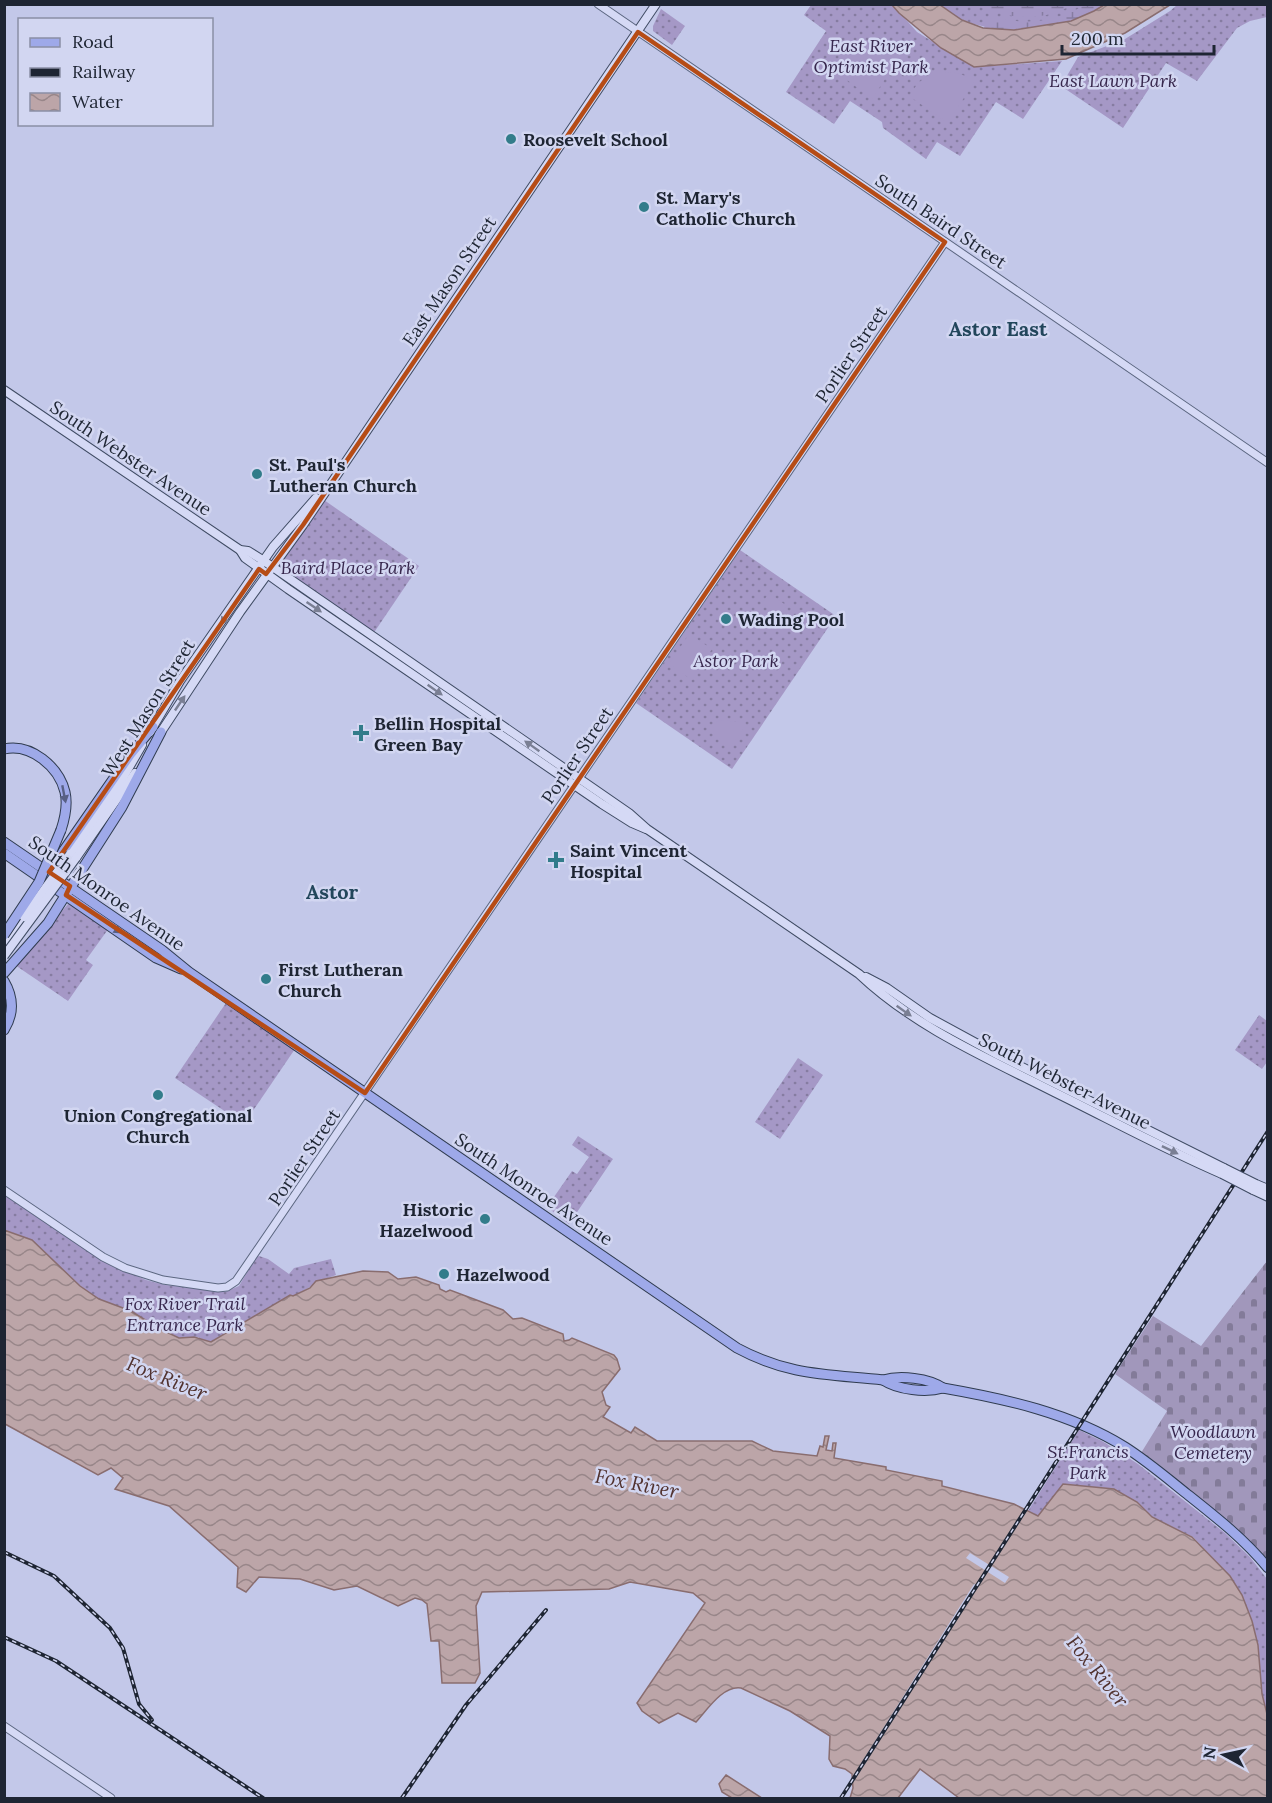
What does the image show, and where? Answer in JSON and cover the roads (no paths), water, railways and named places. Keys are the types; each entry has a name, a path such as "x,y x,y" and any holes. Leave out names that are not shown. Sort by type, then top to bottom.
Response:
{"main road":[{"name":"East Mason Street","path":"266,574 303,525 656,4"},
{"name":"South Webster Avenue","path":"4,390 240,550 243,556 271,567 577,782"},
{"name":"West Mason Street","path":"4,944 128,786 185,674 288,528 323,493"},
{"name":"South Webster Avenue","path":"261,565 266,574 577,782 629,813 647,829 859,974 887,988 930,1018 1255,1187 1268,1197"},
{"name":"West Mason Street","path":"157,730 266,574"},
{"path":"46,876 130,755 157,730"},
{"path":"4,973 48,923 122,807 157,730"},
{"path":"4,749 30,750 46,762 59,778 65,793 66,809 61,830 39,882 4,934"},
{"path":"30,860 39,860 56,852 80,826"},
{"name":"South Monroe Avenue","path":"4,842 30,860 46,876"},
{"name":"South Monroe Avenue","path":"4,853 68,890 156,958 189,972 736,1348 793,1371 935,1383 944,1388 1026,1405 1091,1428 1143,1459 1213,1514 1268,1568"},
{"name":"West Mason Street","path":"4,956 73,856"},
{"path":"4,981 9,989 12,1004 12,1013 5,1030"},
{"name":"South Webster Avenue","path":"1255,1187 1268,1189"}],"street":[{"name":"South Baird Street","path":"598,4 1268,463"},
{"name":"Porlier Street","path":"4,1190 103,1257 125,1268 181,1283 218,1288 233,1284 945,242"},
{"path":"4,1726 111,1798"}],"water":[{"path":"892,5 940,5 962,20 983,28 1014,30 1071,21 1104,5 1170,5 1125,33 1066,59 974,67 941,48"},
{"name":"Fox River","path":"4,1230 32,1240 80,1286 99,1299 131,1311 179,1338 194,1337 211,1342 290,1295 293,1296 310,1288 316,1281 363,1271 388,1272 398,1279 416,1277 439,1285 440,1289 446,1292 450,1290 503,1310 513,1319 522,1318 563,1334 564,1341 572,1338 614,1355 620,1369 602,1392 606,1405 610,1407 603,1417 631,1433 635,1427 657,1441 752,1441 773,1451 817,1456 820,1446 823,1447 825,1436 829,1436 826,1450 832,1451 833,1443 836,1443 834,1458 886,1467 886,1470 942,1481 942,1486 1014,1504 1038,1516 1063,1484 1114,1489 1137,1502 1152,1517 1192,1537 1230,1576 1242,1595 1258,1645 1262,1694 1267,1714 1267,1798 959,1798 920,1769 898,1798 850,1798 853,1788 852,1774 845,1769 833,1766 829,1759 830,1736 790,1711 741,1688 734,1688 722,1694 696,1722 678,1713 659,1723 642,1711 637,1703 705,1603 693,1593 630,1582 609,1589 482,1592 476,1606 480,1673 475,1683 442,1683 439,1641 431,1641 427,1604 422,1600 415,1598 398,1606 357,1586 334,1590 300,1579 259,1577 246,1592 237,1587 238,1567 169,1506 115,1489 123,1478 111,1468 98,1475 5,1424"},
{"path":"726,1775 762,1798 732,1798 722,1792 719,1784"}],"railway":[{"path":"841,1798 1268,1131"},
{"path":"4,1552 54,1576 110,1628 123,1648 139,1704 152,1720"},
{"path":"402,1798 466,1705 546,1610"},
{"path":"4,1637 56,1661 263,1798"}],"place":[{"name":"Roosevelt School","path":"511,139"},
{"name":"St. Mary's Catholic Church","path":"644,207"},
{"name":"St. Paul's Lutheran Church","path":"257,474"},
{"name":"Wading Pool","path":"726,619"},
{"name":"Bellin Hospital Green Bay","path":"361,733"},
{"name":"Saint Vincent Hospital","path":"556,860"},
{"name":"First Lutheran Church","path":"266,979"},
{"name":"Union Congregational Church","path":"158,1095"},
{"name":"Historic Hazelwood","path":"485,1219"},
{"name":"Hazelwood","path":"444,1274"}],"district":[{"name":"Astor East","path":"998,328"},
{"name":"Astor","path":"332,891"}],"park label":[{"name":"East River Optimist Park","path":"871,55"},
{"name":"East Lawn Park","path":"1113,80"},
{"name":"Baird Place Park","path":"348,567"},
{"name":"Astor Park","path":"736,660"},
{"name":"Fox River Trail Entrance Park","path":"185,1313"},
{"name":"Woodlawn Cemetery","path":"1213,1441"},
{"name":"St.Francis Park","path":"1088,1461"}]}
